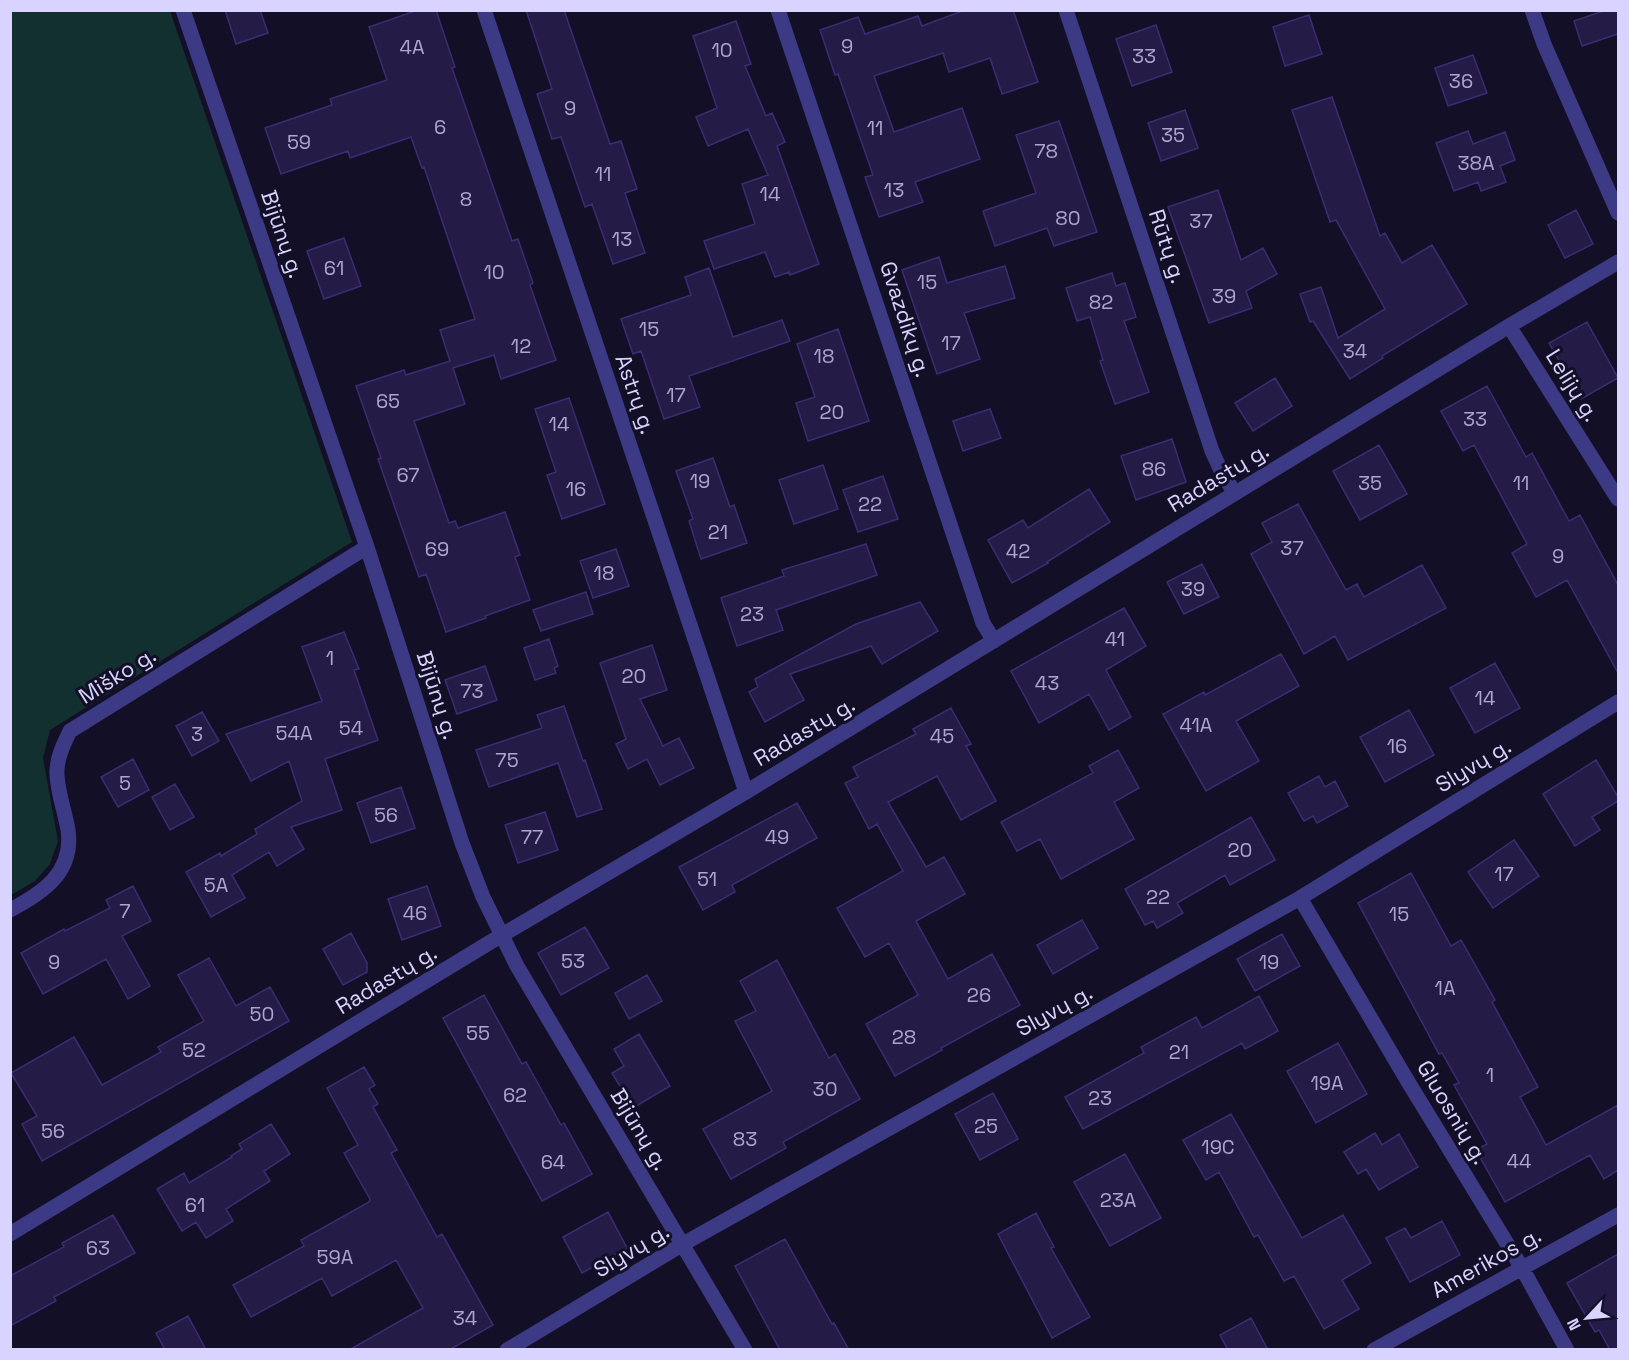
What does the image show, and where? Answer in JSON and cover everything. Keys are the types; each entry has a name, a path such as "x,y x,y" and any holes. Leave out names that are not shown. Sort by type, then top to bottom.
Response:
{"street":[{"name":"Bijūnų g.","path":"183,10 367,547 462,843 483,897 518,966 745,1350"},
{"name":"Astrų g.","path":"484,10 746,792"},
{"name":"Gvazdikų g.","path":"778,10 983,623 994,640"},
{"name":"Rūtų g.","path":"1065,10 1212,452 1222,476 1235,493"},
{"path":"1532,10 1544,44 1618,213"},
{"name":"Radastų g.","path":"10,1234 502,935 746,792 1509,326 1618,262"},
{"name":"Lelijų g.","path":"1509,326 1618,499"},
{"name":"Miško g.","path":"10,910 49,885 66,863 69,833 57,774 61,750 70,731 367,547"},
{"name":"Slyvų g.","path":"507,1350 683,1244 1300,898 1618,702"},
{"name":"Gluosnių g.","path":"1300,898 1407,1080 1522,1268 1567,1350"},
{"name":"Amerikos g.","path":"1374,1350 1618,1215"}],"green space":[{"path":"10,11 170,11 352,542 50,730 43,758 58,841 50,864 35,881 11,895"}],"building":[{"path":"225,10 260,10 268,33 236,44"},
{"path":"418,10 436,10 455,67 452,68 512,241 518,239 533,283 530,285 556,360 501,379 494,355 453,368 465,404 414,421 449,523 455,521 458,528 505,512 520,555 515,557 530,600 446,632 426,574 419,577 378,459 381,458 356,386 404,370 406,375 450,361 440,330 475,319 424,167 422,168 411,137 350,158 348,151 281,174 265,128 332,105 330,99 387,80 369,27"},
{"path":"526,10 564,10 610,144 621,141 637,189 625,193 645,253 613,264 592,204 585,207 561,137 552,139 537,94 552,89"},
{"path":"965,10 1013,10 1038,82 1002,94 990,58 949,72 943,53 874,76 894,132 962,108 980,159 915,182 923,202 879,217 865,177 873,175 838,74 835,75 820,30 858,17 865,34 918,16 922,26"},
{"path":"1606,10 1618,10 1618,34 1582,46 1574,21"},
{"path":"1309,15 1322,54 1285,66 1273,27"},
{"path":"736,21 751,64 745,66 766,116 772,113 785,142 777,146 819,264 790,275 789,272 775,277 765,252 714,269 704,241 755,224 742,184 768,175 748,129 708,146 696,117 717,108 693,36"},
{"path":"1156,25 1172,72 1132,86 1116,39"},
{"path":"1473,55 1487,93 1448,106 1435,68"},
{"path":"1332,97 1380,236 1385,233 1402,263 1432,245 1467,304 1382,356 1383,358 1350,379 1313,321 1310,322 1300,294 1321,287 1338,338 1385,309 1336,220 1330,222 1292,110"},
{"path":"1185,110 1198,148 1161,161 1148,123"},
{"path":"1059,121 1097,232 1054,246 1047,228 995,246 983,211 1036,193 1016,135"},
{"path":"1468,131 1473,144 1505,132 1515,160 1500,166 1506,182 1481,191 1478,182 1454,191 1436,143"},
{"path":"1218,190 1241,260 1263,248 1277,274 1246,291 1252,308 1209,323 1168,207"},
{"path":"1576,210 1593,244 1565,258 1548,225"},
{"path":"344,238 361,286 324,299 307,251"},
{"path":"939,257 947,283 1005,266 1015,298 964,313 980,359 937,374 902,270"},
{"path":"709,268 733,337 782,320 790,341 689,376 700,407 664,419 641,351 633,354 621,319 691,295 685,277"},
{"path":"1112,273 1116,286 1125,283 1136,317 1124,321 1149,392 1115,404 1100,361 1103,360 1090,317 1077,321 1066,288"},
{"path":"1587,322 1618,378 1581,399 1549,343"},
{"path":"838,329 869,421 808,441 796,403 815,397 797,344"},
{"path":"1275,378 1292,406 1253,431 1235,403"},
{"path":"1487,386 1526,457 1532,453 1569,521 1580,515 1618,585 1618,673 1567,580 1536,597 1512,553 1527,544 1474,445 1463,451 1441,411"},
{"path":"569,398 605,504 562,519 547,475 556,472 535,409"},
{"path":"990,409 1001,438 963,451 953,421"},
{"path":"1172,439 1186,482 1136,500 1121,456"},
{"path":"1379,445 1407,494 1360,520 1333,471"},
{"path":"713,458 730,507 734,505 747,543 701,559 689,521 693,519 676,471"},
{"path":"823,465 838,509 794,524 779,480"},
{"path":"883,476 898,519 858,532 843,490"},
{"path":"1089,489 1110,522 1048,563 1012,583 988,540 1023,520 1028,528"},
{"path":"1298,504 1346,590 1357,584 1364,597 1422,565 1446,608 1348,660 1335,636 1304,654 1251,554 1272,542 1262,523"},
{"path":"866,544 877,575 776,610 783,630 737,646 721,598 784,576 782,570"},
{"path":"616,549 629,586 593,598 580,561"},
{"path":"1202,564 1219,597 1184,614 1167,582"},
{"path":"586,592 593,614 541,631 533,610"},
{"path":"920,602 938,631 882,664 871,646 790,674 804,700 765,722 749,692 758,687 755,679 856,624"},
{"path":"1124,608 1146,646 1106,670 1131,717 1109,730 1089,694 1039,723 1011,671"},
{"path":"344,632 359,669 354,670 378,740 325,759 342,810 291,827 304,849 277,866 269,852 232,875 245,898 211,917 186,872 220,853 221,856 257,834 255,829 302,801 289,761 251,781 226,734 322,701 302,647"},
{"path":"549,639 558,666 554,668 556,673 535,680 524,648"},
{"path":"652,645 667,690 640,699 663,746 679,738 694,768 660,785 647,759 628,769 616,744 626,739 600,663"},
{"path":"1281,654 1299,686 1236,721 1259,761 1206,791 1163,714 1204,692 1205,695"},
{"path":"1495,663 1520,708 1475,733 1450,688"},
{"path":"485,666 497,700 457,714 445,680"},
{"path":"564,706 602,809 577,817 558,763 489,787 476,750 542,728 537,715"},
{"path":"951,708 971,744 966,746 996,801 961,820 937,776 888,802 926,867 944,857 965,894 916,921 948,979 992,954 1020,1005 895,1076 866,1024 918,995 889,943 865,957 837,908 903,871 877,824 869,829 845,783 858,777 853,767 916,734 913,729"},
{"path":"1409,710 1434,755 1385,782 1360,737"},
{"path":"202,712 219,741 192,756 176,726"},
{"path":"1118,750 1139,788 1114,802 1134,839 1061,879 1040,839 1017,851 1001,822 1093,773 1089,766"},
{"path":"133,759 149,790 118,807 101,777"},
{"path":"1596,760 1618,797 1618,801 1592,817 1600,830 1575,846 1543,794"},
{"path":"1319,776 1325,787 1335,781 1348,806 1317,823 1313,816 1304,821 1288,793"},
{"path":"175,784 194,817 170,830 152,797"},
{"path":"401,787 415,828 371,843 357,803"},
{"path":"797,803 817,838 732,885 735,892 703,910 679,867"},
{"path":"545,812 558,850 518,863 505,825"},
{"path":"1251,817 1275,860 1230,885 1225,875 1177,903 1183,913 1157,928 1153,921 1145,925 1125,889"},
{"path":"1514,840 1539,876 1493,908 1468,872"},
{"path":"1411,873 1451,946 1461,940 1495,1000 1492,1002 1538,1087 1520,1097 1546,1145 1618,1105 1618,1170 1604,1179 1590,1155 1505,1202 1476,1150 1487,1144 1454,1085 1459,1083 1442,1053 1439,1054 1358,903"},
{"path":"133,886 151,921 122,936 150,986 128,999 106,959 43,994 21,953 64,929 65,931 110,908 106,900"},
{"path":"427,886 441,926 402,940 388,899"},
{"path":"1082,920 1098,948 1053,974 1037,945"},
{"path":"585,927 609,968 561,995 538,953"},
{"path":"351,933 367,963 367,972 343,985 323,949"},
{"path":"1282,934 1300,966 1255,991 1237,959"},
{"path":"209,958 236,1006 270,987 289,1021 42,1161 22,1124 37,1116 11,1073 74,1037 102,1085 161,1052 158,1047 204,1021 178,975"},
{"path":"777,960 829,1058 835,1054 860,1099 783,1142 786,1148 731,1179 703,1129 772,1091 735,1021 756,1011 740,981"},
{"path":"647,975 662,1001 629,1019 615,993"},
{"path":"484,995 522,1064 526,1062 561,1125 564,1123 592,1174 542,1201 443,1018"},
{"path":"1259,996 1278,1031 1245,1049 1242,1043 1083,1129 1065,1097 1144,1053 1141,1047 1196,1017 1202,1028"},
{"path":"639,1034 670,1086 633,1108 612,1073 624,1066 614,1049"},
{"path":"1338,1043 1367,1094 1316,1123 1287,1071"},
{"path":"364,1067 375,1085 369,1089 378,1104 373,1107 397,1150 391,1153 437,1237 442,1234 493,1325 449,1350 349,1350 423,1308 396,1260 332,1296 322,1278 251,1317 233,1285 304,1246 301,1240 369,1202 370,1199 344,1153 358,1145 327,1088"},
{"path":"993,1093 1018,1139 980,1160 955,1114"},
{"path":"1231,1114 1302,1238 1343,1215 1371,1263 1342,1280 1359,1309 1324,1329 1294,1276 1284,1281 1258,1235 1254,1237 1219,1172 1206,1180 1183,1140"},
{"path":"271,1124 290,1154 264,1171 270,1181 226,1209 233,1221 206,1238 196,1222 182,1231 157,1189 184,1173 189,1183 232,1157 242,1149 239,1144"},
{"path":"1375,1133 1382,1145 1399,1134 1418,1167 1379,1190 1366,1169 1358,1174 1344,1152"},
{"path":"1125,1154 1161,1218 1110,1246 1074,1182"},
{"path":"608,1212 627,1248 582,1273 563,1237"},
{"path":"1036,1213 1054,1247 1051,1248 1090,1317 1052,1338 998,1234"},
{"path":"113,1215 135,1253 54,1297 56,1301 10,1326 10,1276 64,1247 62,1243"},
{"path":"1442,1221 1460,1255 1410,1282 1386,1238 1405,1228 1411,1238"},
{"path":"785,1239 849,1350 780,1350 735,1266"},
{"path":"1618,1254 1618,1350 1610,1350 1599,1330 1595,1332 1567,1283"},
{"path":"188,1316 206,1350 165,1350 156,1333"},
{"path":"1251,1318 1268,1350 1228,1350 1220,1335"}]}
